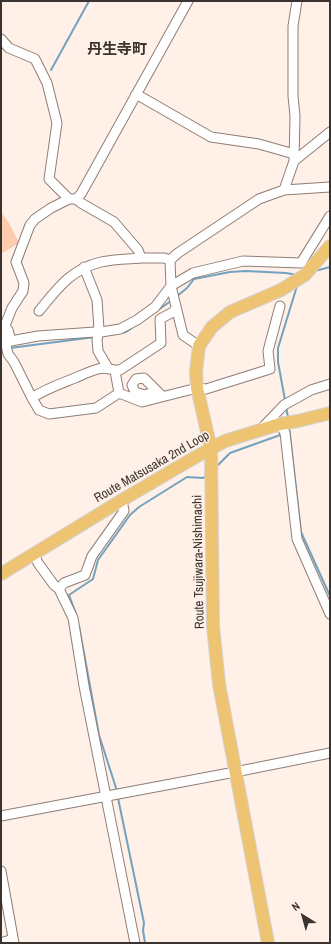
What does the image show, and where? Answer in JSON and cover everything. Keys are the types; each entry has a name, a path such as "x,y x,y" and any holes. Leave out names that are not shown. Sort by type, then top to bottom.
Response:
{"main road":[{"name":"Route Tsujiwara-Nishimachi","path":"268,943 219,684 213,626 212,449 197,388 196,372 200,346 212,327 230,312 281,290 305,275 327,250"},
{"name":"Route Matsusaka 2nd Loop","path":"1,574 122,500 225,441 280,424 330,413"}],"street":[{"path":"119,393 96,408 49,414 39,410 14,362 8,354 3,334 12,308 23,291 24,283 16,262 30,225 35,219 51,208 82,194 188,1"},
{"path":"284,190 294,157 295,116 293,96 293,26 297,1"},
{"path":"1,39 9,48 35,59 47,83 57,123 49,179 73,199 114,222 138,250 141,258"},
{"path":"136,94 211,137 259,144 294,157"},
{"path":"294,157 330,132"},
{"path":"200,346 183,336 170,286 170,260 178,253 259,199 284,190 330,187"},
{"path":"99,329 102,332 120,329 137,320 155,307 170,286 193,273 243,261 301,263 330,216"},
{"path":"39,311 68,278 84,267 101,261 141,258 164,258 170,260"},
{"path":"84,267 97,300 99,329 97,340 98,351 112,369 119,393"},
{"path":"119,393 142,402 159,394 197,388 206,389 270,369 268,351 280,306"},
{"path":"32,398 43,391 99,368 120,370 161,343 160,319 173,312 176,308"},
{"path":"3,334 9,331 11,340 38,336 95,332 99,329"},
{"path":"260,430 284,405 311,390 330,384"},
{"path":"280,424 285,433 296,539 330,614"},
{"path":"59,589 64,583 85,575 92,556 124,511 122,500"},
{"path":"34,554 38,562 59,589 73,618 84,686 136,943"},
{"path":"1,816 330,753"},
{"path":"1,871 4,908 14,941 1,943"}],"shaded area":[{"path":"1,212 9,223 19,243 1,254"}],"waterway":[{"path":"51,70 89,1"},
{"path":"315,271 330,267"},
{"path":"176,297 187,288 194,279 230,272 246,271 297,275"},
{"path":"285,400 278,362 278,348 297,286"},
{"path":"121,333 126,332 171,301"},
{"path":"10,348 95,337"},
{"path":"286,406 288,418"},
{"path":"289,426 301,532 330,596"},
{"path":"216,467 230,453 283,434"},
{"path":"76,614 69,595 93,579 98,560 130,515 139,507 187,477 203,478 207,475"},
{"path":"79,626 99,735 117,791"},
{"path":"118,798 144,923 143,930 145,943"}],"district":[{"name":"丹生寺町","path":"117,50"}]}
